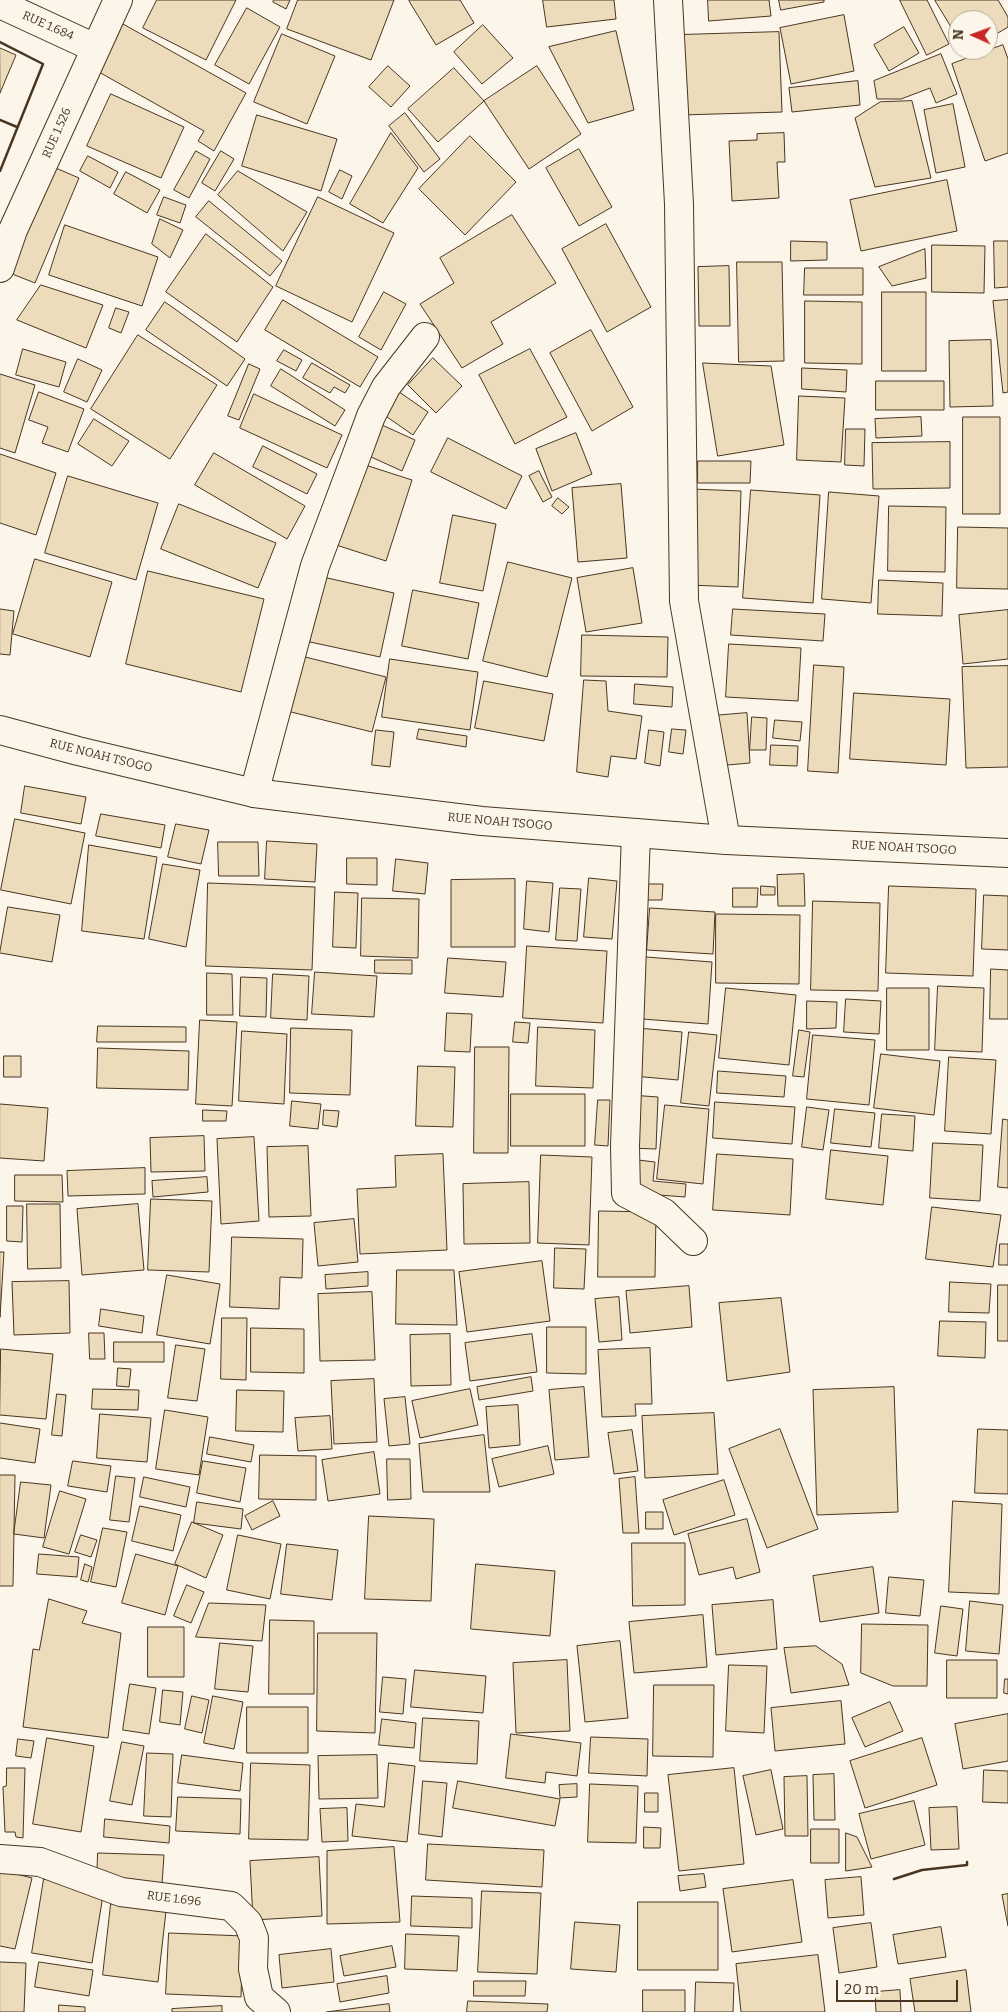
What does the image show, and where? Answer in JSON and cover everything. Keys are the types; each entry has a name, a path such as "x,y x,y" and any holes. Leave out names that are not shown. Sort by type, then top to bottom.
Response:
{"street":[{"name":"RUE 1.526","path":"0,268 6,228 118,0"},
{"path":"668,0 678,204 684,601 726,840"},
{"name":"RUE 1.684","path":"0,4 95,48"},
{"path":"254,793 315,566 353,464 371,416 386,387 425,337"},
{"name":"RUE NOAH TSOGO","path":"0,730 78,752 254,793 482,822 726,840 1008,853"},
{"path":"636,833 625,1146 626,1193 664,1213 692,1241"},
{"name":"RUE 1.696","path":"0,1859 40,1862 121,1892 231,1906 248,1923 254,1938 253,1969 259,1997 276,2012"}],"building":[{"path":"157,0 236,0 206,60 143,28"},
{"path":"274,0 290,0 286,9 273,2"},
{"path":"298,0 394,0 371,60 287,29"},
{"path":"460,0 474,23 436,45 409,1"},
{"path":"543,0 614,0 616,19 547,27"},
{"path":"708,0 769,0 771,16 709,21"},
{"path":"779,0 824,0 824,2 781,10"},
{"path":"900,0 927,0 948,42 948,44 927,55"},
{"path":"935,0 998,0 1008,17 1008,27 998,33 998,10 948,10 948,21"},
{"path":"247,8 280,27 249,84 215,65"},
{"path":"844,15 854,71 791,84 780,28"},
{"path":"123,24 246,93 214,151 198,141 204,131 97,71"},
{"path":"483,25 513,58 482,84 454,52"},
{"path":"904,27 919,53 889,71 874,45"},
{"path":"616,31 634,110 588,123 549,47"},
{"path":"779,32 782,112 682,115 679,35"},
{"path":"282,34 335,56 307,124 254,102"},
{"path":"1003,45 1008,59 1008,153 985,161 952,64 963,60 998,60 998,47"},
{"path":"0,48 16,55 0,93"},
{"path":"941,54 957,94 936,103 930,88 901,99 877,99 874,81"},
{"path":"388,66 410,86 391,107 369,87"},
{"path":"537,66 581,134 529,169 484,101"},
{"path":"454,68 484,101 438,142 408,109"},
{"path":"858,81 860,105 792,112 789,88"},
{"path":"111,94 184,127 161,178 87,146"},
{"path":"912,101 931,178 875,187 855,118 880,102"},
{"path":"953,104 965,167 936,173 924,110"},
{"path":"405,113 440,159 424,172 389,126"},
{"path":"257,115 337,139 321,191 242,166"},
{"path":"391,133 418,168 383,223 350,204"},
{"path":"784,133 785,162 777,162 779,198 732,201 729,141 757,140 757,134"},
{"path":"470,136 516,182 465,235 419,189"},
{"path":"579,149 612,207 579,226 546,168"},
{"path":"196,151 210,159 189,198 174,190"},
{"path":"221,151 234,159 215,191 202,183"},
{"path":"88,156 118,172 110,188 80,171"},
{"path":"51,166 79,178 35,283 7,272"},
{"path":"340,170 352,176 342,199 329,192"},
{"path":"238,171 307,212 283,251 218,195"},
{"path":"126,172 160,190 147,213 114,194"},
{"path":"947,180 957,231 861,251 850,200"},
{"path":"164,197 186,205 180,223 157,215"},
{"path":"318,197 394,233 352,322 276,286"},
{"path":"209,201 282,261 270,276 196,217"},
{"path":"512,215 556,283 491,322 503,344 462,368 420,304 454,283 440,258"},
{"path":"160,219 183,230 170,258 152,244"},
{"path":"606,224 651,307 607,332 562,249"},
{"path":"65,225 158,257 142,306 49,275"},
{"path":"206,234 273,287 237,342 166,292"},
{"path":"791,241 827,242 827,260 791,261"},
{"path":"994,241 1008,241 1008,287 995,288"},
{"path":"932,245 985,246 984,293 932,292"},
{"path":"925,249 926,278 892,286 879,267"},
{"path":"737,262 782,262 784,361 739,362"},
{"path":"729,266 730,326 699,326 698,267"},
{"path":"805,268 863,268 863,295 804,295"},
{"path":"41,285 103,305 86,348 17,320"},
{"path":"384,292 406,304 381,350 359,337"},
{"path":"882,292 926,292 926,371 882,371"},
{"path":"283,300 378,357 360,387 265,330"},
{"path":"1008,300 1008,392 1003,393 993,301"},
{"path":"805,301 862,302 862,364 805,363"},
{"path":"165,302 245,359 227,386 146,330"},
{"path":"116,308 129,312 121,333 109,328"},
{"path":"591,330 633,407 592,431 550,353"},
{"path":"138,335 217,385 170,459 91,409"},
{"path":"991,340 993,406 950,407 949,341"},
{"path":"23,349 66,362 59,387 16,375"},
{"path":"530,349 567,417 515,444 479,375"},
{"path":"284,350 302,360 296,371 277,361"},
{"path":"433,358 462,386 436,413 408,385"},
{"path":"78,359 102,370 87,402 64,392"},
{"path":"312,363 350,385 345,393 334,387 330,393 303,378"},
{"path":"703,363 771,366 784,445 718,456"},
{"path":"249,364 260,369 239,420 228,416"},
{"path":"802,368 847,370 846,392 802,389"},
{"path":"281,369 345,410 335,426 271,386"},
{"path":"0,374 35,385 15,453 0,448"},
{"path":"876,381 944,381 944,410 876,410"},
{"path":"392,387 428,412 413,435 377,410"},
{"path":"39,392 84,409 68,452 42,443 48,427 29,420"},
{"path":"254,394 342,435 327,468 240,428"},
{"path":"799,396 845,398 841,462 797,460"},
{"path":"921,417 922,436 876,438 875,419"},
{"path":"963,417 1000,417 1000,514 963,514"},
{"path":"94,419 129,441 112,466 78,444"},
{"path":"382,425 415,440 402,471 369,456"},
{"path":"846,429 865,429 864,466 845,465"},
{"path":"576,433 592,474 552,491 536,449"},
{"path":"448,438 522,476 506,509 431,472"},
{"path":"950,442 950,488 873,489 872,443"},
{"path":"263,446 317,474 307,494 253,467"},
{"path":"214,453 305,506 287,539 195,485"},
{"path":"0,454 56,473 36,535 0,523"},
{"path":"698,461 751,461 750,483 698,483"},
{"path":"359,463 412,480 386,561 333,544"},
{"path":"539,471 552,497 543,502 529,476"},
{"path":"68,476 158,503 136,580 45,553"},
{"path":"621,484 627,558 578,562 572,488"},
{"path":"691,489 741,491 738,587 688,585"},
{"path":"751,490 820,495 813,603 743,598"},
{"path":"829,492 879,496 871,603 822,599"},
{"path":"558,498 569,507 562,514 552,506"},
{"path":"179,504 276,543 258,588 161,549"},
{"path":"889,506 946,507 945,572 888,571"},
{"path":"453,515 496,524 483,591 440,583"},
{"path":"958,527 1008,528 1008,589 957,588"},
{"path":"35,559 112,582 90,657 13,634"},
{"path":"508,562 572,578 547,677 483,661"},
{"path":"633,568 642,623 586,632 577,578"},
{"path":"148,571 264,599 241,692 126,664"},
{"path":"323,577 394,593 380,657 310,642"},
{"path":"879,580 943,583 942,616 878,614"},
{"path":"413,590 479,603 468,659 402,646"},
{"path":"0,609 14,611 10,655 0,654"},
{"path":"733,609 825,614 823,641 731,635"},
{"path":"1008,610 1008,659 963,664 959,615"},
{"path":"582,635 668,637 667,677 581,676"},
{"path":"729,644 801,648 798,701 726,697"},
{"path":"297,655 386,677 372,732 283,710"},
{"path":"390,659 478,672 470,730 382,717"},
{"path":"814,665 844,667 838,773 808,771"},
{"path":"1008,666 1008,767 966,768 962,667"},
{"path":"584,680 606,681 608,711 642,716 636,759 611,756 608,777 577,772"},
{"path":"484,681 553,694 544,741 475,728"},
{"path":"635,684 673,687 672,707 634,704"},
{"path":"854,693 950,699 946,765 850,759"},
{"path":"747,713 750,763 716,766 712,716"},
{"path":"752,717 767,718 766,750 750,750"},
{"path":"775,720 802,722 800,741 773,738"},
{"path":"419,729 467,736 466,747 417,739"},
{"path":"672,729 686,730 683,754 669,752"},
{"path":"376,730 394,732 390,767 372,765"},
{"path":"649,730 664,732 660,766 645,763"},
{"path":"771,745 798,746 797,766 770,765"},
{"path":"25,786 86,797 81,824 21,813"},
{"path":"101,814 165,825 161,848 96,836"},
{"path":"15,819 85,833 71,904 1,890"},
{"path":"176,824 209,830 201,864 168,857"},
{"path":"267,841 317,844 315,882 265,879"},
{"path":"218,842 258,842 259,876 219,876"},
{"path":"89,845 157,857 144,939 82,931"},
{"path":"347,858 377,858 377,885 347,884"},
{"path":"396,859 428,863 425,894 393,891"},
{"path":"163,864 200,870 186,947 149,939"},
{"path":"804,874 805,906 778,906 777,875"},
{"path":"589,878 617,881 612,939 584,937"},
{"path":"515,879 515,947 451,947 451,880"},
{"path":"527,881 553,883 549,932 524,929"},
{"path":"208,883 315,887 312,970 206,966"},
{"path":"645,884 663,884 662,900 645,900"},
{"path":"761,886 775,887 775,895 761,895"},
{"path":"889,886 976,889 973,976 886,973"},
{"path":"560,888 581,889 577,941 556,940"},
{"path":"733,888 758,888 757,907 733,907"},
{"path":"335,892 358,893 356,948 333,947"},
{"path":"984,895 1008,896 1008,950 982,949"},
{"path":"362,898 419,899 418,958 361,956"},
{"path":"813,901 880,903 878,991 811,990"},
{"path":"8,907 60,915 52,962 0,953"},
{"path":"650,908 715,912 713,954 647,950"},
{"path":"716,914 800,915 799,984 716,983"},
{"path":"527,946 607,951 603,1023 523,1018"},
{"path":"646,957 712,962 708,1024 642,1019"},
{"path":"448,958 506,962 503,997 445,993"},
{"path":"375,960 412,960 412,974 375,973"},
{"path":"991,969 1008,970 1008,1019 990,1019"},
{"path":"315,972 377,976 374,1017 312,1014"},
{"path":"207,973 232,974 233,1015 207,1015"},
{"path":"273,974 309,976 307,1020 271,1018"},
{"path":"241,977 267,978 266,1017 240,1016"},
{"path":"938,986 984,988 982,1052 935,1050"},
{"path":"726,988 796,995 789,1065 719,1058"},
{"path":"887,988 929,988 929,1050 887,1050"},
{"path":"846,999 881,1001 879,1034 844,1032"},
{"path":"807,1001 837,1002 836,1028 807,1029"},
{"path":"447,1013 472,1014 470,1052 445,1051"},
{"path":"200,1020 237,1022 232,1106 196,1104"},
{"path":"515,1022 530,1023 528,1043 513,1042"},
{"path":"98,1026 186,1027 186,1042 97,1042"},
{"path":"538,1027 595,1030 593,1088 536,1086"},
{"path":"291,1028 352,1030 350,1095 290,1093"},
{"path":"638,1028 682,1032 678,1080 633,1076"},
{"path":"799,1030 810,1032 804,1077 793,1076"},
{"path":"242,1031 287,1034 284,1104 239,1101"},
{"path":"689,1032 717,1035 709,1106 681,1103"},
{"path":"813,1035 875,1040 869,1105 807,1099"},
{"path":"475,1047 509,1047 508,1153 474,1153"},
{"path":"98,1048 189,1051 188,1090 97,1088"},
{"path":"881,1054 940,1061 934,1115 874,1108"},
{"path":"4,1056 21,1056 21,1077 4,1077"},
{"path":"949,1057 996,1060 991,1134 945,1131"},
{"path":"418,1066 455,1067 453,1127 416,1126"},
{"path":"718,1071 786,1076 784,1097 717,1093"},
{"path":"511,1094 585,1094 585,1146 511,1146"},
{"path":"630,1095 658,1097 656,1149 628,1148"},
{"path":"598,1100 610,1100 608,1146 595,1145"},
{"path":"292,1101 321,1104 318,1129 290,1126"},
{"path":"715,1102 795,1107 792,1144 713,1138"},
{"path":"0,1104 48,1108 44,1161 0,1158"},
{"path":"665,1105 709,1109 703,1184 657,1179"},
{"path":"807,1107 829,1110 823,1150 802,1147"},
{"path":"835,1109 875,1113 871,1147 831,1143"},
{"path":"203,1110 227,1111 226,1121 203,1121"},
{"path":"324,1110 339,1111 337,1127 323,1125"},
{"path":"882,1114 915,1116 913,1151 879,1148"},
{"path":"1003,1119 1008,1120 1008,1188 998,1187"},
{"path":"204,1136 205,1171 151,1172 150,1138"},
{"path":"254,1137 259,1221 221,1224 217,1139"},
{"path":"933,1143 983,1145 980,1201 930,1198"},
{"path":"308,1146 311,1216 269,1217 267,1147"},
{"path":"831,1150 888,1156 883,1205 826,1199"},
{"path":"443,1154 447,1250 360,1254 357,1189 396,1187 395,1156"},
{"path":"717,1154 793,1159 790,1215 713,1210"},
{"path":"541,1155 592,1157 589,1245 538,1243"},
{"path":"638,1160 655,1162 653,1181 686,1184 685,1197 634,1193"},
{"path":"145,1168 145,1194 68,1196 67,1171"},
{"path":"15,1175 62,1175 63,1202 15,1201"},
{"path":"207,1177 208,1192 153,1197 152,1181"},
{"path":"529,1182 530,1243 464,1244 463,1184"},
{"path":"151,1199 212,1201 209,1272 148,1270"},
{"path":"27,1204 60,1204 61,1268 28,1269"},
{"path":"138,1204 144,1270 82,1275 77,1209"},
{"path":"7,1206 23,1206 22,1242 7,1241"},
{"path":"932,1207 1001,1215 993,1267 926,1259"},
{"path":"599,1211 656,1212 655,1277 598,1277"},
{"path":"354,1219 358,1262 318,1266 314,1223"},
{"path":"232,1237 303,1239 302,1278 280,1277 279,1309 230,1307"},
{"path":"1000,1244 1008,1244 1008,1265 999,1265"},
{"path":"555,1248 586,1249 584,1289 554,1288"},
{"path":"0,1252 4,1252 0,1317"},
{"path":"542,1261 550,1321 467,1332 459,1272"},
{"path":"397,1270 454,1270 457,1325 396,1324"},
{"path":"368,1272 368,1286 326,1289 325,1275"},
{"path":"167,1275 220,1284 210,1344 157,1335"},
{"path":"69,1281 70,1333 14,1335 12,1282"},
{"path":"950,1282 991,1284 989,1313 949,1312"},
{"path":"998,1285 1008,1285 1008,1341 998,1341"},
{"path":"689,1286 692,1327 630,1333 626,1291"},
{"path":"372,1292 375,1360 320,1361 318,1294"},
{"path":"619,1297 622,1340 599,1342 595,1299"},
{"path":"781,1298 790,1372 727,1381 719,1303"},
{"path":"101,1309 144,1316 142,1333 99,1326"},
{"path":"222,1318 247,1318 246,1380 221,1379"},
{"path":"940,1321 986,1322 985,1358 938,1356"},
{"path":"547,1327 586,1327 586,1374 547,1373"},
{"path":"251,1328 304,1329 304,1373 251,1372"},
{"path":"89,1333 104,1333 105,1359 90,1359"},
{"path":"450,1334 451,1385 411,1386 410,1335"},
{"path":"532,1334 537,1372 470,1381 465,1343"},
{"path":"114,1342 164,1342 164,1362 114,1362"},
{"path":"176,1345 205,1349 197,1401 168,1398"},
{"path":"650,1348 652,1404 635,1404 636,1416 602,1417 598,1350"},
{"path":"1,1349 53,1354 46,1419 0,1415"},
{"path":"118,1368 131,1369 129,1387 117,1386"},
{"path":"531,1377 533,1391 479,1400 477,1387"},
{"path":"374,1379 377,1442 334,1444 331,1381"},
{"path":"584,1387 589,1457 555,1460 549,1390"},
{"path":"894,1387 898,1512 817,1515 813,1390"},
{"path":"93,1389 139,1390 138,1410 92,1409"},
{"path":"470,1389 478,1425 420,1438 412,1401"},
{"path":"237,1390 284,1391 283,1432 236,1431"},
{"path":"57,1394 66,1395 62,1436 52,1435"},
{"path":"405,1397 410,1444 389,1446 384,1399"},
{"path":"518,1405 520,1445 489,1448 486,1407"},
{"path":"165,1410 208,1417 199,1475 156,1469"},
{"path":"714,1413 718,1474 645,1478 642,1416"},
{"path":"100,1414 151,1418 147,1462 97,1458"},
{"path":"330,1416 332,1449 298,1451 295,1418"},
{"path":"0,1423 40,1429 35,1463 0,1458"},
{"path":"780,1429 818,1529 767,1548 729,1449"},
{"path":"978,1429 1008,1430 1008,1494 975,1493"},
{"path":"632,1430 638,1471 614,1474 608,1433"},
{"path":"484,1435 490,1492 423,1492 419,1444"},
{"path":"210,1437 254,1445 251,1462 207,1454"},
{"path":"548,1446 554,1474 499,1487 492,1459"},
{"path":"374,1452 380,1494 328,1501 322,1460"},
{"path":"260,1455 316,1456 316,1500 259,1499"},
{"path":"387,1459 410,1459 411,1499 388,1500"},
{"path":"73,1461 111,1466 107,1492 68,1486"},
{"path":"203,1461 246,1468 240,1502 197,1493"},
{"path":"0,1475 15,1475 13,1586 0,1586"},
{"path":"116,1476 135,1478 129,1522 110,1520"},
{"path":"144,1477 190,1487 186,1507 140,1497"},
{"path":"635,1477 639,1533 623,1533 619,1479"},
{"path":"724,1480 735,1515 674,1535 663,1500"},
{"path":"21,1482 51,1485 44,1538 14,1534"},
{"path":"60,1491 86,1499 69,1554 43,1547"},
{"path":"273,1501 280,1516 252,1530 245,1516"},
{"path":"953,1501 1002,1504 999,1594 949,1592"},
{"path":"197,1502 243,1509 241,1529 194,1523"},
{"path":"140,1506 181,1515 173,1551 132,1541"},
{"path":"646,1512 663,1512 663,1529 646,1529"},
{"path":"369,1516 434,1519 431,1601 365,1599"},
{"path":"747,1519 760,1572 736,1579 733,1567 699,1575 688,1534"},
{"path":"192,1522 223,1535 206,1578 175,1564"},
{"path":"103,1528 127,1532 116,1587 91,1582"},
{"path":"81,1535 97,1540 91,1557 75,1552"},
{"path":"238,1535 281,1544 270,1599 227,1590"},
{"path":"632,1543 685,1543 685,1605 633,1606"},
{"path":"287,1544 338,1550 332,1600 281,1594"},
{"path":"39,1554 79,1557 77,1577 37,1574"},
{"path":"136,1554 178,1566 165,1615 122,1603"},
{"path":"85,1564 92,1567 88,1582 81,1580"},
{"path":"476,1564 555,1571 550,1636 471,1629"},
{"path":"873,1567 879,1613 820,1622 813,1576"},
{"path":"889,1577 924,1580 920,1616 886,1613"},
{"path":"187,1585 204,1592 191,1623 174,1616"},
{"path":"49,1599 87,1611 82,1623 121,1633 108,1738 23,1727 33,1649 39,1650"},
{"path":"773,1600 777,1649 716,1655 712,1605"},
{"path":"970,1601 1003,1605 999,1654 966,1651"},
{"path":"209,1603 266,1605 262,1641 196,1637"},
{"path":"941,1606 963,1609 957,1656 935,1653"},
{"path":"703,1615 707,1667 634,1673 629,1622"},
{"path":"270,1620 314,1621 314,1694 269,1694"},
{"path":"862,1624 928,1625 927,1686 893,1686 861,1673"},
{"path":"148,1627 184,1627 184,1677 148,1677"},
{"path":"318,1633 377,1633 375,1733 317,1731"},
{"path":"620,1641 628,1718 585,1722 577,1646"},
{"path":"220,1643 253,1646 248,1692 215,1689"},
{"path":"816,1646 842,1664 849,1685 791,1693 784,1648"},
{"path":"567,1660 570,1731 516,1733 513,1663"},
{"path":"947,1660 997,1660 997,1698 947,1698"},
{"path":"729,1665 767,1666 764,1733 726,1731"},
{"path":"415,1670 486,1676 483,1713 411,1707"},
{"path":"383,1677 406,1679 403,1714 380,1712"},
{"path":"1005,1679 1008,1679 1008,1694 1004,1693"},
{"path":"130,1684 156,1688 149,1734 123,1730"},
{"path":"654,1685 714,1685 713,1757 653,1756"},
{"path":"163,1690 183,1692 180,1725 160,1722"},
{"path":"192,1696 209,1700 202,1733 185,1729"},
{"path":"213,1696 243,1702 234,1749 204,1743"},
{"path":"841,1701 845,1744 775,1751 771,1708"},
{"path":"890,1702 903,1731 865,1747 852,1718"},
{"path":"247,1707 308,1707 308,1753 247,1753"},
{"path":"1008,1714 1008,1761 963,1769 955,1724"},
{"path":"423,1718 479,1721 477,1764 420,1761"},
{"path":"382,1719 416,1723 414,1748 379,1745"},
{"path":"511,1734 581,1743 577,1776 546,1772 545,1783 506,1778"},
{"path":"591,1737 648,1739 647,1776 589,1773"},
{"path":"47,1738 94,1746 81,1832 33,1824"},
{"path":"922,1738 937,1785 865,1808 850,1761"},
{"path":"18,1739 34,1741 31,1758 16,1756"},
{"path":"122,1742 144,1746 132,1805 110,1801"},
{"path":"147,1753 173,1754 171,1817 144,1816"},
{"path":"182,1755 243,1763 240,1791 178,1783"},
{"path":"377,1755 378,1798 319,1799 318,1756"},
{"path":"251,1763 310,1765 308,1840 249,1839"},
{"path":"389,1763 415,1766 407,1842 352,1836 356,1804 384,1807"},
{"path":"7,1768 25,1768 23,1838 16,1837 15,1832 5,1832 3,1787 6,1786"},
{"path":"734,1768 744,1864 679,1871 668,1775"},
{"path":"771,1770 783,1829 756,1835 743,1776"},
{"path":"984,1770 1008,1771 1008,1803 983,1802"},
{"path":"834,1774 835,1820 814,1820 813,1775"},
{"path":"807,1776 808,1836 785,1836 784,1777"},
{"path":"423,1781 447,1783 442,1837 419,1834"},
{"path":"458,1781 560,1799 555,1826 453,1808"},
{"path":"577,1784 577,1797 560,1798 559,1785"},
{"path":"590,1784 638,1786 636,1843 588,1842"},
{"path":"645,1793 658,1793 658,1812 645,1812"},
{"path":"178,1797 241,1799 240,1834 176,1831"},
{"path":"914,1801 925,1845 871,1859 859,1814"},
{"path":"957,1807 959,1849 931,1850 929,1808"},
{"path":"347,1808 348,1841 322,1842 320,1809"},
{"path":"105,1819 170,1826 169,1843 104,1837"},
{"path":"644,1827 661,1828 660,1848 644,1848"},
{"path":"811,1829 839,1829 839,1863 811,1863"},
{"path":"846,1833 857,1837 872,1867 846,1871"},
{"path":"428,1844 544,1850 542,1887 426,1880"},
{"path":"394,1847 400,1922 327,1924 327,1851"},
{"path":"98,1853 164,1855 162,1884 97,1880"},
{"path":"319,1857 322,1916 253,1920 250,1861"},
{"path":"0,1870 32,1878 15,1949 0,1946"},
{"path":"704,1874 706,1887 680,1891 678,1876"},
{"path":"861,1877 864,1915 828,1918 825,1880"},
{"path":"44,1879 104,1889 92,1963 32,1953"},
{"path":"793,1880 802,1942 732,1952 723,1889"},
{"path":"482,1891 541,1893 537,1974 478,1972"},
{"path":"1008,1894 1008,1926 1002,1895"},
{"path":"412,1896 472,1898 472,1928 411,1926"},
{"path":"638,1902 718,1902 718,1970 638,1970"},
{"path":"111,1904 166,1911 158,1982 103,1975"},
{"path":"575,1922 620,1925 616,1972 571,1969"},
{"path":"871,1923 877,1967 839,1973 833,1928"},
{"path":"941,1927 946,1957 898,1964 893,1935"},
{"path":"169,1933 243,1936 241,1997 166,1994"},
{"path":"406,1934 459,1936 457,1971 405,1969"},
{"path":"392,1946 396,1967 344,1976 340,1956"},
{"path":"331,1949 334,1982 282,1988 279,1955"},
{"path":"818,1955 825,2012 741,2012 736,1964"},
{"path":"0,1962 26,1963 24,2012 0,2012"},
{"path":"39,1962 93,1970 89,1996 35,1987"},
{"path":"966,1970 971,2012 915,2012 910,1979"},
{"path":"387,1976 389,1993 340,2002 337,1984"},
{"path":"474,1981 526,1981 525,1996 474,1996"},
{"path":"696,1982 734,1983 733,2012 695,2012"},
{"path":"643,1990 685,1990 685,2012 643,2012"},
{"path":"900,1990 901,2012 876,2012 875,1992"},
{"path":"468,2001 548,2004 547,2012 467,2012"},
{"path":"389,2004 390,2012 327,2012"},
{"path":"59,2005 85,2007 85,2012 59,2012"},
{"path":"222,2006 222,2012 172,2012 172,2009"}],"wall":[{"path":"0,42 43,64 0,171"},
{"path":"0,120 17,127"},
{"path":"894,1879 922,1870 967,1865 967,1862"}]}
